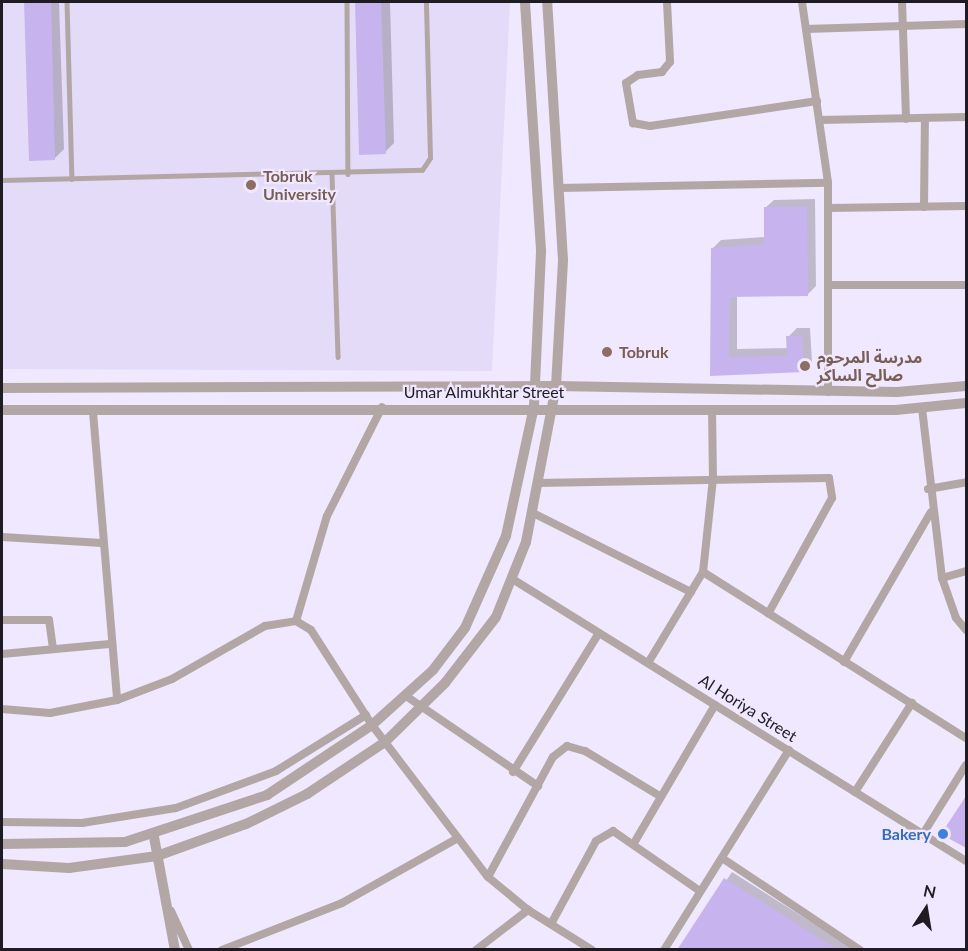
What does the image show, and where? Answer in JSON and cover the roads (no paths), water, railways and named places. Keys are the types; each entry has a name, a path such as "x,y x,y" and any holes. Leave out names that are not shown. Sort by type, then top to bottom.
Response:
{"street":[{"path":"2,844 88,846 154,837 267,795 372,725 406,696 456,642 483,595 513,512 534,406 541,250 525,2"},
{"path":"2,864 69,868 157,856 246,824 307,794 385,742 470,652 514,580 531,512 556,386 563,260 547,2"},
{"path":"667,2 670,62 662,72 626,83 627,107 639,127 817,101"},
{"path":"802,2 828,183 831,285 828,392"},
{"path":"902,2 905,26 906,119"},
{"path":"806,29 966,24"},
{"path":"820,120 966,117"},
{"path":"924,207 925,118"},
{"path":"559,188 828,183"},
{"path":"829,208 966,206"},
{"path":"831,285 966,285"},
{"name":"Umar Almukhtar Street","path":"2,388 556,386 828,392 966,386"},
{"name":"Umar Almukhtar Street","path":"2,410 93,412 553,406 712,410 922,408 966,403"},
{"path":"296,621 327,516 382,407"},
{"path":"922,408 928,489 942,578 956,618 966,630"},
{"path":"648,663 703,572 712,479 712,410"},
{"path":"93,412 110,644 117,700"},
{"path":"537,483 820,476 833,483 815,532 768,614"},
{"path":"928,489 966,482"},
{"path":"531,512 691,592"},
{"path":"844,662 931,512"},
{"path":"2,537 102,543"},
{"path":"942,578 966,571"},
{"path":"703,572 966,738"},
{"name":"Al Horiya Street","path":"514,580 966,861"},
{"path":"2,620 49,620 53,649"},
{"path":"2,709 50,713 117,700 172,679 265,626 296,621 311,630 372,725 488,877 528,910 592,950"},
{"path":"513,772 599,633"},
{"path":"2,654 110,644"},
{"path":"406,696 513,772 538,786"},
{"path":"855,792 912,703"},
{"path":"634,843 716,705"},
{"path":"2,822 82,824 187,805 276,771 366,715"},
{"path":"488,877 553,758 567,746 575,747 660,796"},
{"path":"664,950 789,750"},
{"path":"923,834 966,765"},
{"path":"551,924 596,841 613,831 634,843 638,852 700,891"},
{"path":"154,837 175,950"},
{"path":"222,950 342,903 456,838"},
{"path":"722,858 860,950"},
{"path":"166,900 189,950"},
{"path":"476,950 528,910"}],"lane":[{"path":"67,2 72,178"},
{"path":"347,2 348,174"},
{"path":"2,180 416,172 429,162 426,2"},
{"path":"332,174 338,357"}],"place":[{"name":"Tobruk University","path":"251,185"},
{"name":"Tobruk","path":"607,352"},
{"name":"مدرسة المرحوم صالح الساكر","path":"805,366"},
{"name":"Bakery","path":"943,834"}]}
